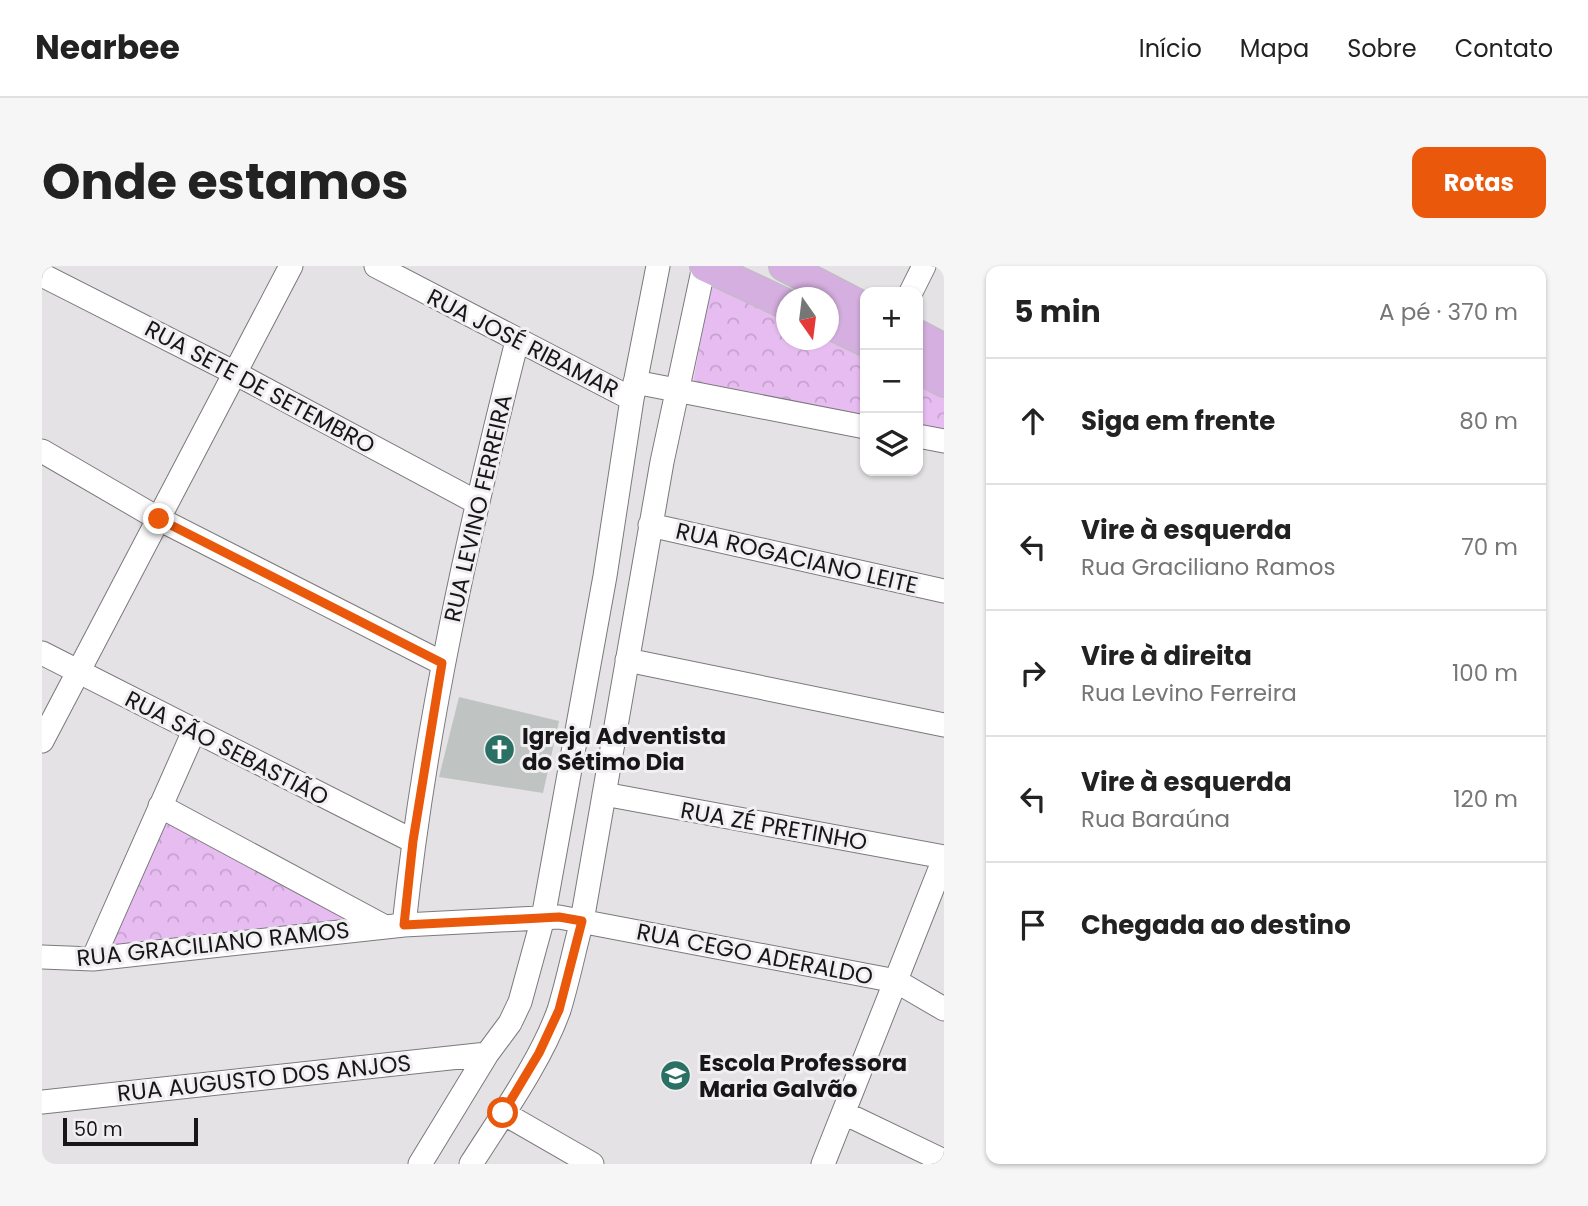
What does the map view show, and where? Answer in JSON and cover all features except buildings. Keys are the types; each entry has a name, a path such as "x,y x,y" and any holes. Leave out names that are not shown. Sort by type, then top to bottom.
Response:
{"main road":[{"path":"704,266 776,299"},
{"path":"784,266 860,305"},
{"path":"839,328 860,339"},
{"path":"923,338 944,349"},
{"path":"923,371 944,382"}],"street":[{"path":"42,741 291,266"},
{"name":"RUA JOSÉ RIBAMAR","path":"376,266 517,341 634,391 677,392 860,426"},
{"path":"420,1164 487,1054 510,1023 551,918 634,391 658,266"},
{"path":"471,1164 539,1053 559,1010 582,921 650,526 704,266"},
{"path":"914,287 925,266"},
{"name":"RUA SETE DE SETEMBRO","path":"42,275 235,373 476,502"},
{"name":"RUA LEVINO FERREIRA","path":"394,926 413,841 442,663 476,502 517,341"},
{"path":"923,437 944,441"},
{"path":"42,452 159,519 442,663"},
{"name":"RUA ROGACIANO LEITE","path":"650,526 944,591"},
{"path":"605,576 640,585"},
{"name":"RUA SÃO SEBASTIÃO","path":"42,653 413,841"},
{"path":"627,660 944,725"},
{"path":"93,959 194,731"},
{"name":"RUA ZÉ PRETINHO","path":"604,794 944,858"},
{"name":"RUA GRACILIANO RAMOS","path":"160,806 394,926"},
{"path":"822,1164 944,858"},
{"name":"RUA CEGO ADERALDO","path":"551,918 582,921 896,981 944,1009"},
{"name":"RUA GRACILIANO RAMOS","path":"42,957 93,959 394,926 551,918"},
{"name":"RUA AUGUSTO DOS ANJOS","path":"42,1102 487,1054"},
{"path":"503,1113 592,1164"},
{"path":"844,1113 944,1161"}],"green space":[{"path":"711,283 776,314 776,350 839,350 839,344 860,354 860,421 692,388"},
{"path":"923,384 944,394 944,437 923,433"},
{"path":"167,820 353,920 101,949"}],"place":[{"name":"Igreja Adventista do Sétimo Dia","path":"499,749"},
{"name":"Escola Professora Maria Galvão","path":"676,1076"}],"route":[{"path":"159,519 442,663 413,841 404,925 559,917 582,921 559,1010 539,1053 503,1113"}]}
